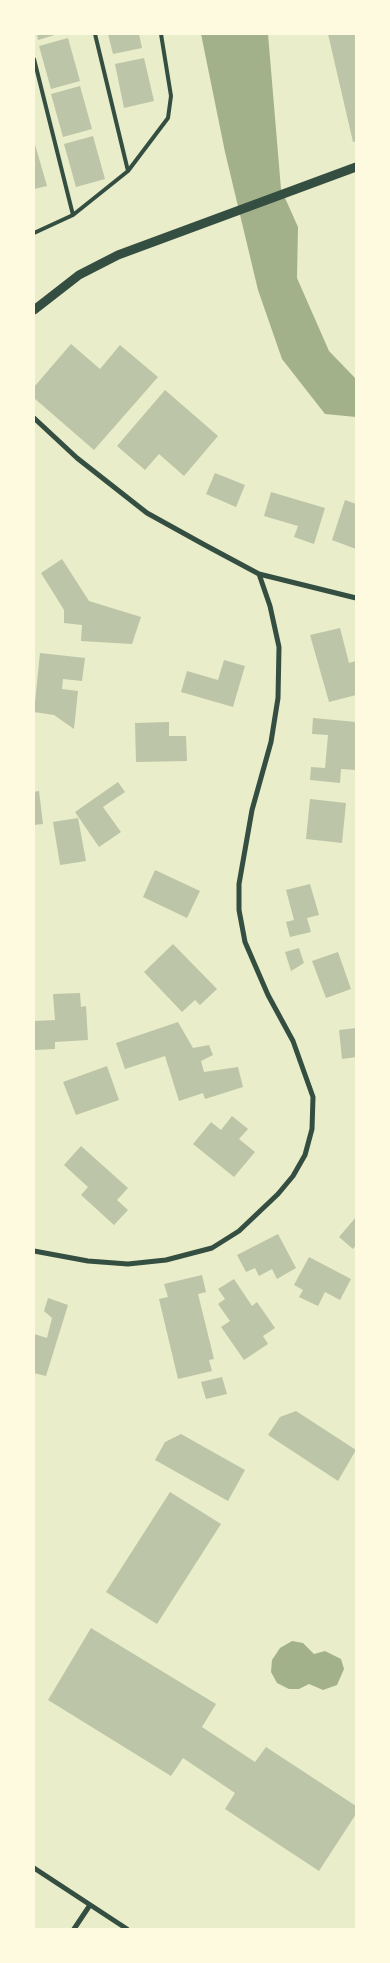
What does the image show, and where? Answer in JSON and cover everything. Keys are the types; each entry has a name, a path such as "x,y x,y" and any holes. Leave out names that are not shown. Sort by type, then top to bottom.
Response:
{"street":[{"path":"34,310 79,275 118,255 179,230 356,167"},
{"path":"34,418 77,458 146,513 259,574 356,598"},
{"path":"34,1251 88,1261 128,1264 166,1260 212,1248 239,1231 278,1194 293,1176 305,1155 312,1129 313,1097 293,1041 268,995 245,942 239,910 239,884 252,810 271,742 278,698 278,647 270,606 259,574"},
{"path":"34,1868 127,1929"},
{"path":"74,1929 90,1905"}],"lane":[{"path":"95,34 128,171"},
{"path":"34,233 73,215 128,171 168,118 171,96 160,34"},
{"path":"34,59 73,215"}],"shaded area":[{"path":"201,34 268,34 281,189 298,227 297,278 329,351 356,379 356,417 325,414 282,359 258,290 225,152"},
{"path":"292,1641 303,1643 314,1654 325,1651 341,1659 344,1669 337,1685 323,1690 309,1684 299,1689 289,1689 277,1683 271,1672 272,1660 280,1648"}],"building":[{"path":"37,34 58,34 38,40"},
{"path":"108,34 139,34 142,48 113,54"},
{"path":"328,34 356,34 356,141 353,142"},
{"path":"68,38 80,81 51,89 39,46"},
{"path":"144,58 154,101 124,108 115,64"},
{"path":"80,86 92,129 63,137 51,94"},
{"path":"93,136 105,179 76,187 64,144"},
{"path":"34,141 47,186 34,189"},
{"path":"71,344 100,369 120,345 158,377 94,450 34,398 34,387"},
{"path":"165,390 218,436 184,476 159,454 145,470 117,446"},
{"path":"215,473 245,485 236,507 206,494"},
{"path":"271,492 325,508 314,544 294,537 298,526 264,516"},
{"path":"345,500 356,504 356,549 332,540"},
{"path":"62,559 89,601 141,617 132,644 81,641 82,625 64,623 64,610 41,573"},
{"path":"340,628 349,663 356,661 356,695 329,702 310,635"},
{"path":"40,653 85,658 82,681 63,679 62,689 78,691 74,729 54,715 34,712"},
{"path":"224,660 245,666 233,707 181,692 187,671 218,680"},
{"path":"313,718 356,722 356,770 341,769 340,783 310,780 311,767 325,768 328,735 312,734"},
{"path":"169,722 169,736 186,736 187,761 136,762 135,723"},
{"path":"118,782 125,792 103,807 121,832 99,847 75,812"},
{"path":"39,791 43,824 34,825 34,792"},
{"path":"310,799 346,803 342,843 306,839"},
{"path":"78,818 86,861 60,865 53,822"},
{"path":"155,870 200,891 187,918 143,897"},
{"path":"310,884 319,915 307,918 311,932 290,937 286,922 294,920 286,890"},
{"path":"173,944 217,989 200,1005 195,1000 182,1012 144,972"},
{"path":"299,948 304,963 291,971 285,952"},
{"path":"338,952 351,989 326,998 312,961"},
{"path":"80,993 81,1007 86,1006 88,1040 55,1042 55,1049 34,1050 34,1021 55,1020 53,994"},
{"path":"178,1022 193,1048 209,1045 213,1055 201,1061 204,1072 238,1067 243,1087 205,1099 203,1093 179,1101 165,1056 125,1069 116,1043"},
{"path":"356,1028 356,1057 342,1059 339,1030"},
{"path":"107,1066 119,1100 76,1115 63,1082"},
{"path":"232,1116 248,1129 239,1139 255,1152 234,1177 193,1144 211,1122 221,1130"},
{"path":"81,1146 128,1188 117,1200 128,1210 114,1225 81,1195 88,1187 64,1165"},
{"path":"356,1217 356,1245 353,1249 339,1237"},
{"path":"278,1234 296,1268 277,1279 272,1269 259,1276 255,1268 246,1272 237,1255"},
{"path":"309,1257 351,1279 340,1300 325,1292 318,1306 299,1297 303,1290 294,1285"},
{"path":"202,1275 206,1292 198,1294 214,1359 209,1360 212,1371 178,1379 159,1299 168,1297 164,1284"},
{"path":"234,1279 252,1306 257,1302 275,1328 263,1336 268,1344 244,1360 221,1327 230,1321 218,1304 225,1299 218,1289"},
{"path":"48,1298 68,1305 46,1376 34,1373 34,1334 47,1338 52,1318 44,1311"},
{"path":"222,1377 227,1394 206,1399 201,1382"},
{"path":"296,1411 356,1450 338,1481 268,1435 280,1417"},
{"path":"181,1434 245,1470 228,1501 155,1460 165,1442"},
{"path":"170,1492 221,1524 157,1624 106,1592"},
{"path":"91,1628 216,1704 202,1727 255,1762 266,1747 356,1806 356,1814 319,1871 225,1809 235,1793 183,1758 171,1776 48,1700"}]}
